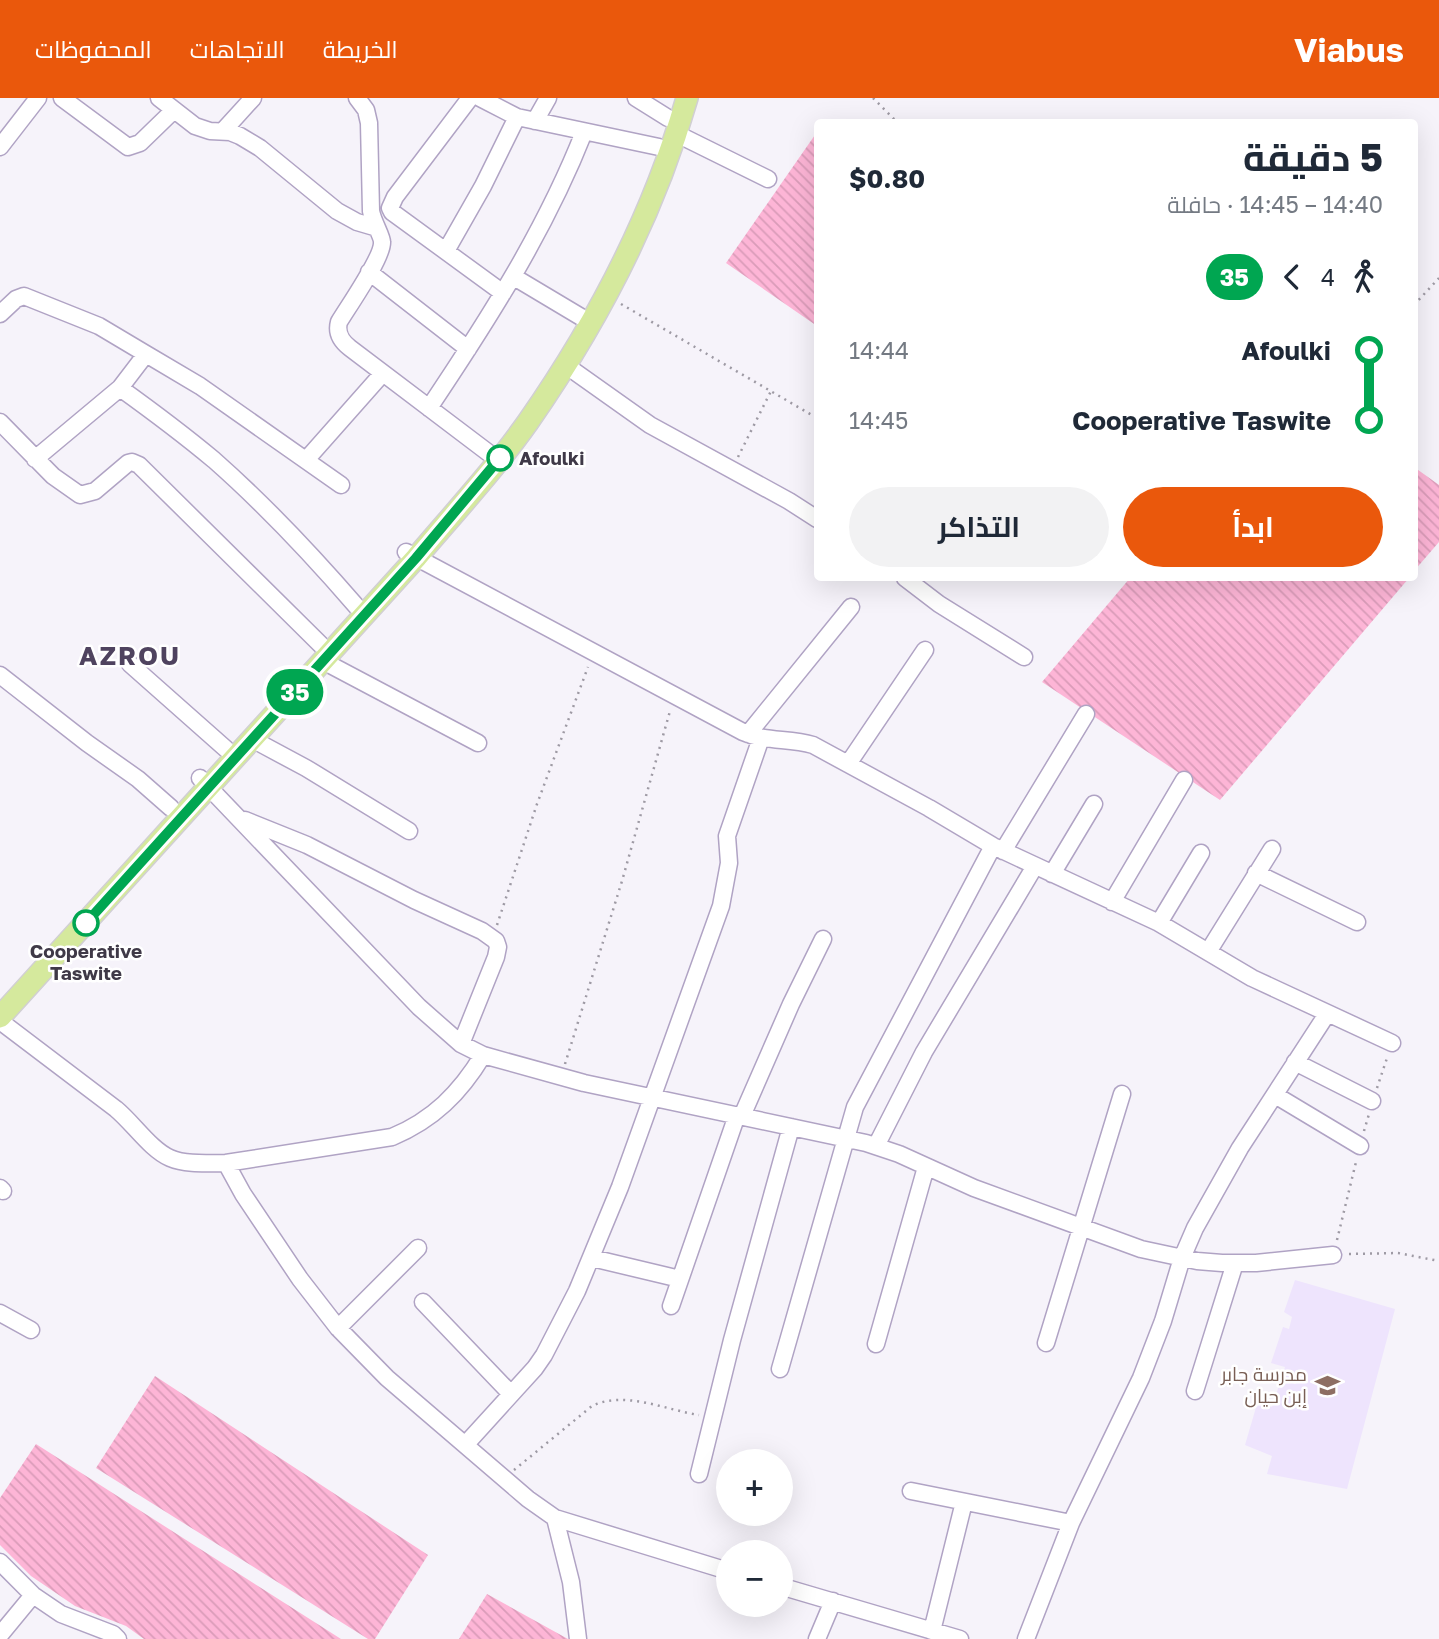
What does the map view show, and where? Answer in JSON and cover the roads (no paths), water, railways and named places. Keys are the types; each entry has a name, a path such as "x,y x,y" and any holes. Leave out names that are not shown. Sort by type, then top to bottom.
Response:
{"main road":[{"path":"0,998 171,808 252,739 357,607 411,555 490,454 549,370 581,317 621,238 670,124 687,98"},
{"path":"0,1019 204,782 226,750 322,653 507,449 606,295 648,209 670,124"}],"street":[{"path":"2,143 38,98"},
{"path":"62,98 128,147 140,143 173,111"},
{"path":"159,98 195,126 240,136 260,148 337,211 374,227"},
{"path":"359,98 369,123 371,211 382,245 339,322 338,332 343,342 490,454"},
{"path":"470,98 390,206 392,212 503,293"},
{"path":"480,98 517,117 584,132 670,124"},
{"path":"535,121 548,98"},
{"path":"636,98 670,124 768,179"},
{"path":"223,131 248,99"},
{"path":"446,251 483,186 517,117"},
{"path":"429,408 514,277 550,210 584,132"},
{"path":"369,272 468,349"},
{"path":"514,277 581,317"},
{"path":"0,314 16,299 24,296 99,327 200,386 341,485"},
{"path":"35,459 120,388 146,354"},
{"path":"564,364 650,425 789,500 814,517"},
{"path":"306,460 383,373"},
{"path":"120,388 213,460 257,500 321,565 357,607"},
{"path":"0,422 35,459 65,486 80,495 95,491 128,463 139,465 322,653 478,743"},
{"path":"411,555 754,736 796,740 813,745 929,807 998,848 1159,923 1252,978 1392,1043"},
{"path":"909,581 939,604 1024,657"},
{"path":"466,1444 544,1355 592,1258 721,906 729,863 727,836 754,736 850,607"},
{"path":"848,764 925,650"},
{"path":"131,664 226,750"},
{"path":"0,676 138,779 171,808"},
{"path":"780,1369 859,1098 998,848 1086,714"},
{"path":"252,739 306,768 409,831"},
{"path":"1112,902 1184,780"},
{"path":"204,782 419,1007 461,1044 483,1055 561,1077 876,1146 985,1192 1140,1249 1198,1262 1256,1263 1333,1255"},
{"path":"1052,874 1094,804"},
{"path":"239,817 307,845 492,938 498,947 496,957 461,1044"},
{"path":"1208,952 1272,849"},
{"path":"1159,923 1201,853"},
{"path":"876,1146 924,1052 1035,866"},
{"path":"1256,873 1357,922"},
{"path":"671,1306 739,1116 823,939"},
{"path":"1026,1639 1071,1523 1141,1378 1163,1321 1182,1258 1215,1190 1327,1014"},
{"path":"0,1019 116,1109 162,1154 178,1161 226,1163 392,1137 412,1129 447,1103 470,1077 483,1055"},
{"path":"1295,1062 1372,1101"},
{"path":"1046,1343 1122,1094"},
{"path":"1275,1095 1360,1146"},
{"path":"699,1474 790,1127"},
{"path":"226,1163 273,1239 338,1328 387,1378 503,1478 555,1518 716,1567"},
{"path":"876,1344 926,1167"},
{"path":"338,1328 418,1248"},
{"path":"592,1258 680,1279"},
{"path":"1195,1391 1235,1263"},
{"path":"424,1302 511,1394"},
{"path":"0,1313 31,1330"},
{"path":"911,1491 1071,1523"},
{"path":"932,1630 964,1502"},
{"path":"555,1518 571,1583 578,1639"},
{"path":"0,1562 33,1595 61,1615 113,1634 118,1639"},
{"path":"793,1590 953,1638"},
{"path":"0,1635 33,1595"},
{"path":"817,1639 833,1601"}],"place":[{"name":"Afoulki","path":"500,458"},
{"name":"Cooperative Taswite","path":"86,923"},
{"name":"مدرسة جابر إبن حيان","path":"1327,1385"}],"district":[{"name":"AZROU","path":"130,656"}]}
